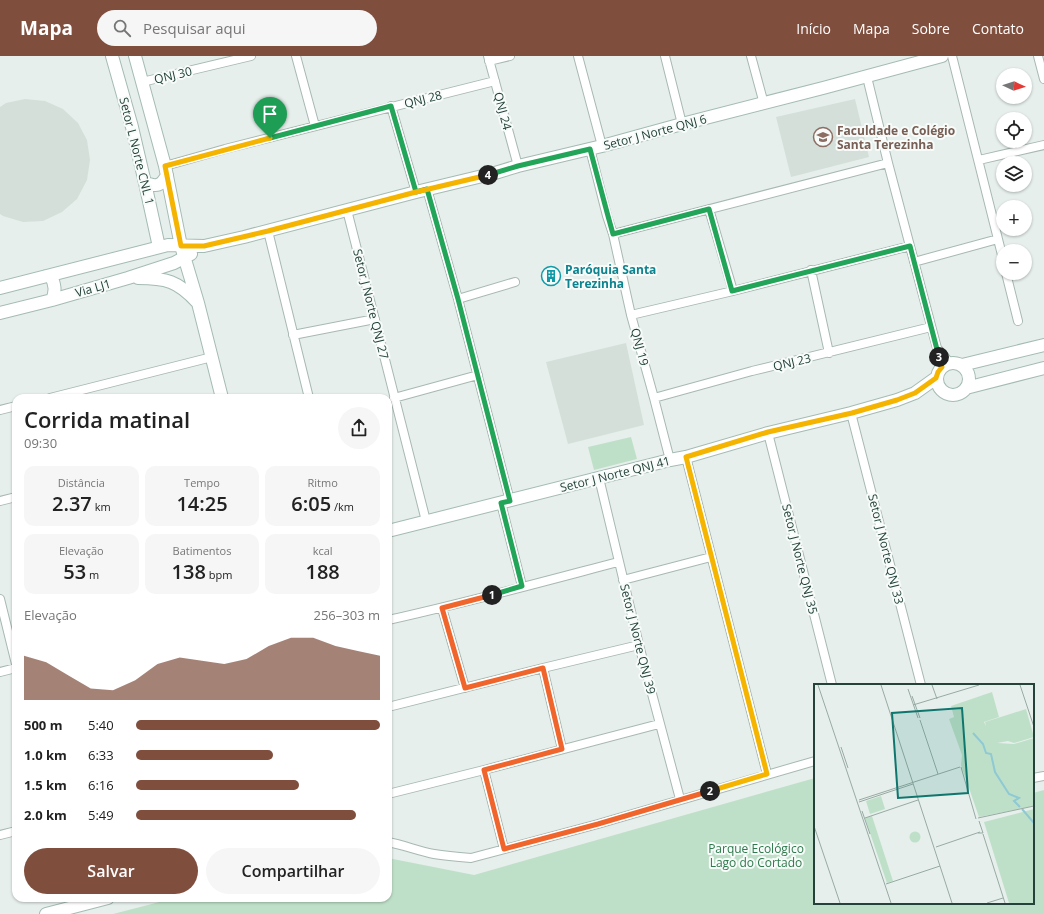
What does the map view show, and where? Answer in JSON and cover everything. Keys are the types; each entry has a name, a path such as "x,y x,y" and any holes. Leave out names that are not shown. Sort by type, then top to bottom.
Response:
{"street":[{"name":"Setor L Norte CNL 1","path":"112,56 132,127 159,247"},
{"path":"135,56 166,170 181,246 198,303 221,394"},
{"name":"QNJ 30","path":"142,82 251,56"},
{"path":"296,56 315,126"},
{"path":"489,59 510,56"},
{"path":"578,56 602,146"},
{"path":"665,56 682,124"},
{"path":"751,56 764,104"},
{"name":"Setor J Norte QNJ 6","path":"204,246 602,146 942,56"},
{"path":"952,56 999,244"},
{"path":"1038,56 1044,79"},
{"name":"QNJ 24","path":"489,59 518,166"},
{"path":"867,77 888,163 943,369 937,384 944,393"},
{"name":"QNJ 28","path":"166,170 225,149 495,81"},
{"path":"391,106 398,129 422,191 458,299 478,375 522,586"},
{"path":"979,160 1044,145"},
{"name":"QNJ 19","path":"590,149 613,234 631,315 670,460"},
{"path":"613,234 888,163"},
{"path":"145,183 151,185 160,184 163,182 166,170"},
{"path":"709,209 732,291"},
{"name":"Setor J Norte QNJ 27","path":"348,210 426,521"},
{"path":"268,231 308,394"},
{"path":"914,262 998,239"},
{"name":"Via LJ1","path":"0,288 168,245 204,246"},
{"name":"Via LJ1","path":"0,313 52,300 174,263 204,246"},
{"path":"631,315 910,246"},
{"path":"811,270 828,353"},
{"path":"46,276 51,276 54,282 55,288 52,300"},
{"path":"128,278 165,279 185,289 198,303"},
{"path":"1008,280 1018,321"},
{"path":"458,299 515,282"},
{"path":"293,335 375,319"},
{"name":"QNJ 23","path":"654,398 752,371 931,327"},
{"path":"915,393 943,369 955,363 962,365 1044,345"},
{"path":"79,394 212,357"},
{"path":"962,365 966,369 969,379 966,388"},
{"path":"915,393 944,393 953,396 966,388 1044,368"},
{"path":"394,398 478,375"},
{"name":"Setor J Norte QNJ 41","path":"392,530 686,457 768,432 852,413 897,400 915,393"},
{"path":"0,410 12,407"},
{"name":"Setor J Norte QNJ 33","path":"852,413 921,684"},
{"name":"Setor J Norte QNJ 35","path":"768,432 832,684"},
{"path":"686,457 767,774"},
{"name":"Setor J Norte QNJ 39","path":"599,478 618,562 659,724 680,799"},
{"path":"0,501 12,498"},
{"path":"623,580 711,557"},
{"path":"392,619 442,608 618,562"},
{"path":"0,599 12,648"},
{"path":"442,608 465,688"},
{"path":"392,706 639,645"},
{"path":"543,668 562,749"},
{"path":"0,672 12,669"},
{"path":"392,793 659,724"},
{"path":"392,844 399,844 433,854 471,858 598,824 814,761"},
{"path":"484,770 504,849"},
{"path":"1034,778 1044,776"},
{"path":"0,835 12,832"},
{"path":"46,914 92,902"}],"shaded area":[{"path":"25,99 45,101 63,109 78,123 87,140 90,160 87,180 77,199 62,212 43,221 23,222 0,214 0,107 6,103"},
{"name":"Faculdade e Colégio Santa Terezinha","path":"855,99 869,157 791,177 776,117"},
{"path":"626,343 644,425 568,444 546,362"}],"green space":[{"path":"631,437 637,459 594,470 588,447"},
{"name":"Parque Ecológico Lago do Cortado","path":"814,778 814,904 1034,904 1034,793 1044,790 1044,914 113,914 160,902 392,902 392,859 474,875"}],"place":[{"name":"Faculdade e Colégio Santa Terezinha","path":"823,137"},
{"name":"Paróquia Santa Terezinha","path":"551,276"}],"route":[{"path":"270,138 165,166 181,246 204,246 244,237 416,192 427,189 590,149 613,234 709,209 732,291 910,246 942,367 936,378 915,393 897,400 852,413 768,432 686,457 767,774 598,824 504,849 484,770 562,749 543,668 465,688 442,608 522,586 501,503 510,501 458,299 427,189 416,192 391,106 270,138"}]}
